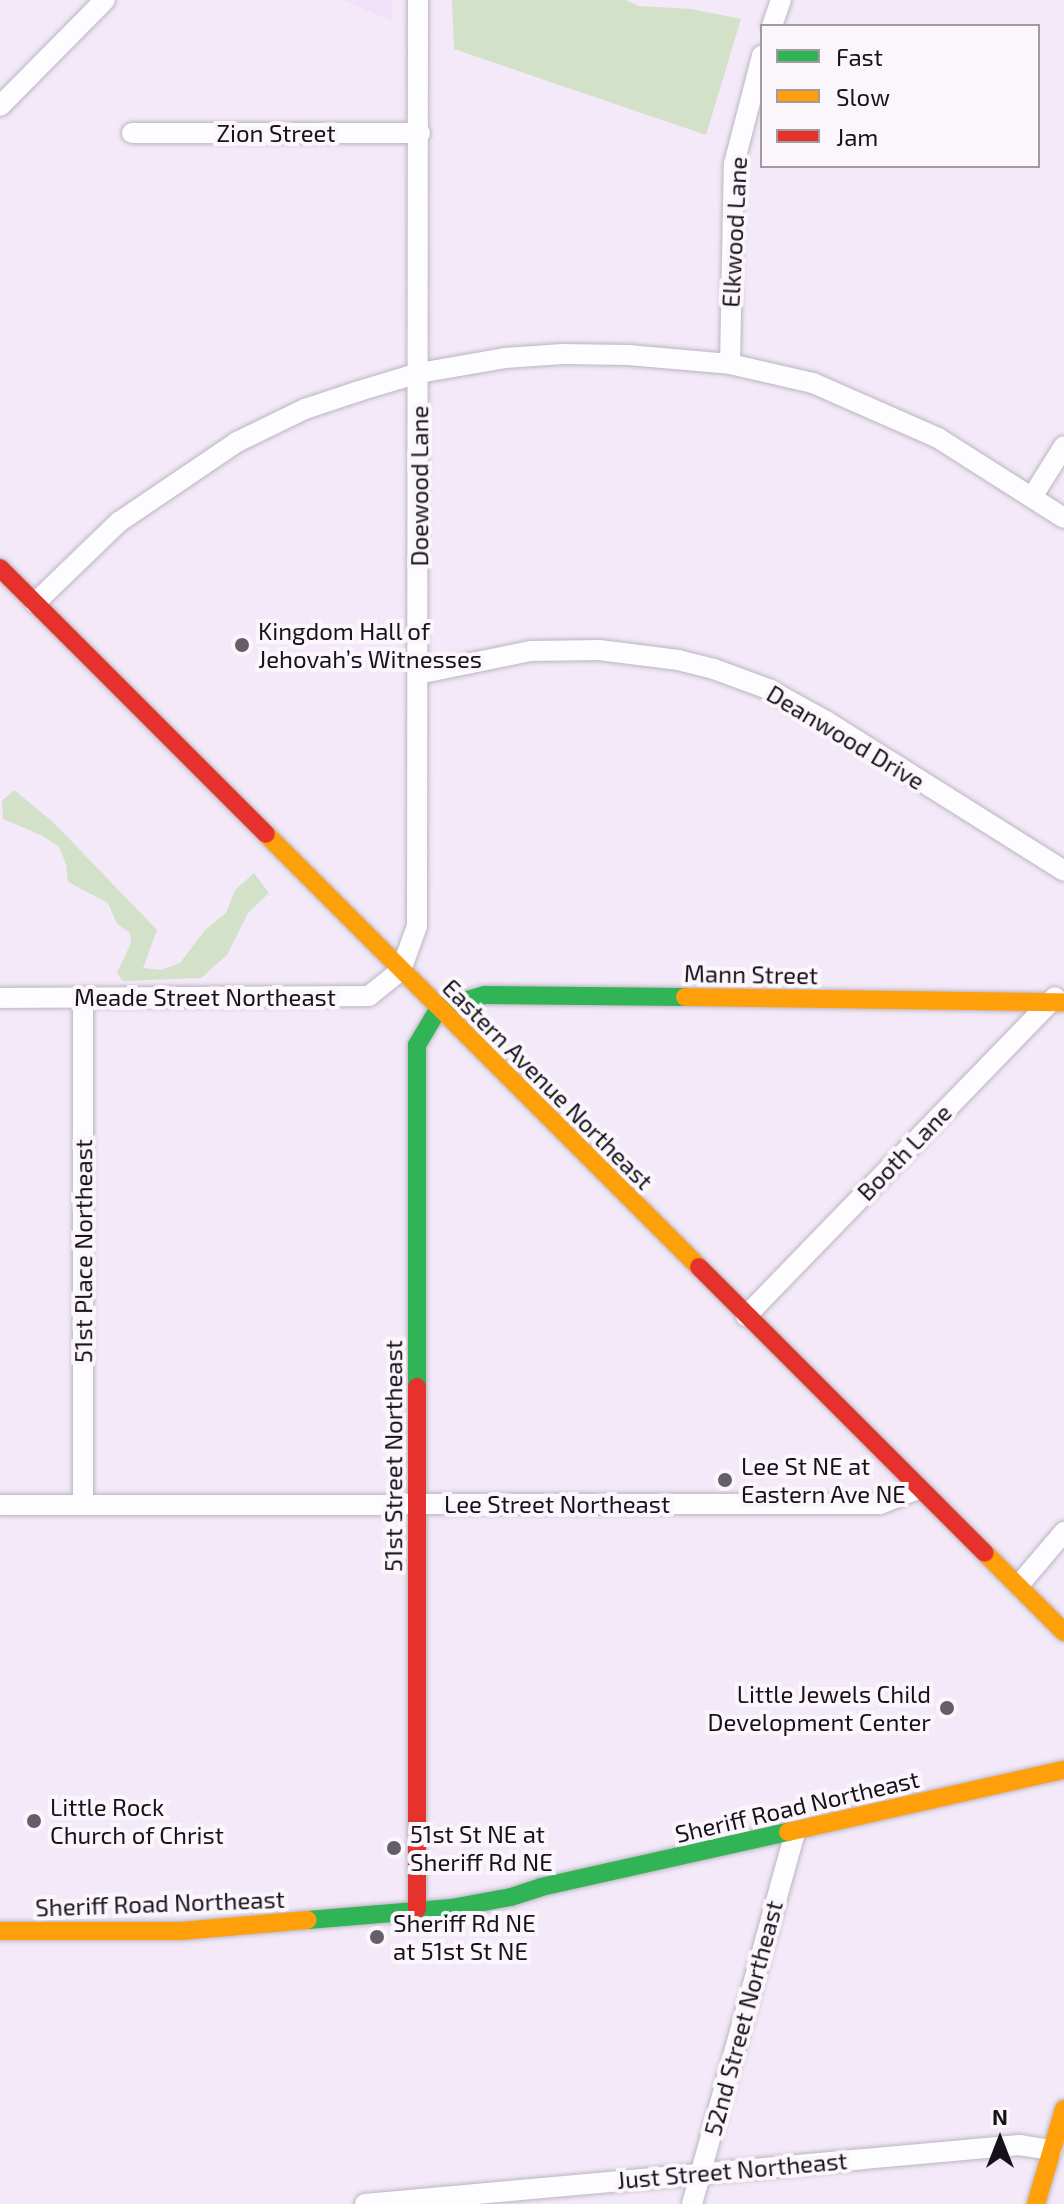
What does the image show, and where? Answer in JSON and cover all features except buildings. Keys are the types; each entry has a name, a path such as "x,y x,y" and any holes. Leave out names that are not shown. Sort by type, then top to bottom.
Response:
{"main road":[{"name":"Eastern Avenue Northeast","path":"0,568 9,586 35,603 1064,1632"},
{"name":"Mann Street","path":"439,1008 485,995 1059,998"},
{"name":"51st Street Northeast","path":"417,1909 417,1045 439,1008"},
{"name":"Sheriff Road Northeast","path":"0,1931 112,1932 252,1927 417,1909 442,1895 509,1885 541,1887 1064,1770"},
{"path":"1036,2204 1064,2109"}],"street":[{"path":"0,106 105,0"},
{"name":"Doewood Lane","path":"401,970 417,926 418,0"},
{"path":"773,24 781,0"},
{"name":"Elkwood Lane","path":"730,364 734,164 760,64"},
{"name":"Zion Street","path":"132,133 420,133"},
{"path":"35,603 119,522 237,442 305,409 419,373 505,358 563,354 730,364 813,383 938,438 1064,518"},
{"path":"1032,497 1064,446"},
{"name":"Deanwood Drive","path":"418,674 531,651 599,650 678,660 714,669 768,689 826,721 1064,871"},
{"name":"Meade Street Northeast","path":"0,998 369,996 401,970"},
{"name":"51st Place Northeast","path":"83,998 83,1505"},
{"name":"Booth Lane","path":"746,1316 1059,998"},
{"name":"Lee Street Northeast","path":"0,1505 880,1504 918,1489"},
{"path":"1019,1585 1064,1532"},
{"name":"52nd Street Northeast","path":"692,2204 795,1832"},
{"name":"Just Street Northeast","path":"365,2204 1019,2145 1052,2150"}],"shaded area":[{"path":"343,0 392,0 392,21"}],"green space":[{"path":"452,0 626,0 638,6 691,9 741,19 706,135 454,49"},
{"path":"14,790 53,822 157,930 143,968 161,970 180,963 205,930 226,913 235,890 254,873 269,893 248,913 227,955 201,978 123,981 117,973 131,943 130,933 117,924 108,903 68,882 66,864 59,847 43,836 3,819 2,801"}],"traffic: fast":[{"path":"417,1387 417,1045 439,1008 485,995 685,997"},
{"path":"308,1920 451,1908 511,1897 541,1887 788,1832"}],"traffic: slow":[{"path":"266,834 699,1267"},
{"path":"685,997 1064,1002"},
{"path":"985,1553 1064,1632"},
{"path":"788,1832 1064,1770"},
{"path":"0,1931 181,1931 308,1920"},
{"path":"1036,2204 1064,2109"}],"traffic: jam":[{"path":"0,568 266,834"},
{"path":"699,1267 985,1553"},
{"path":"417,1387 417,1909"}],"place":[{"name":"Kingdom Hall of Jehovah’s Witnesses","path":"242,645"},
{"name":"Lee St NE at Eastern Ave NE","path":"725,1480"},
{"name":"Little Jewels Child Development Center","path":"947,1708"},
{"name":"Little Rock Church of Christ","path":"34,1821"},
{"name":"51st St NE at Sheriff Rd NE","path":"394,1848"},
{"name":"Sheriff Rd NE at 51st St NE","path":"377,1937"}]}
